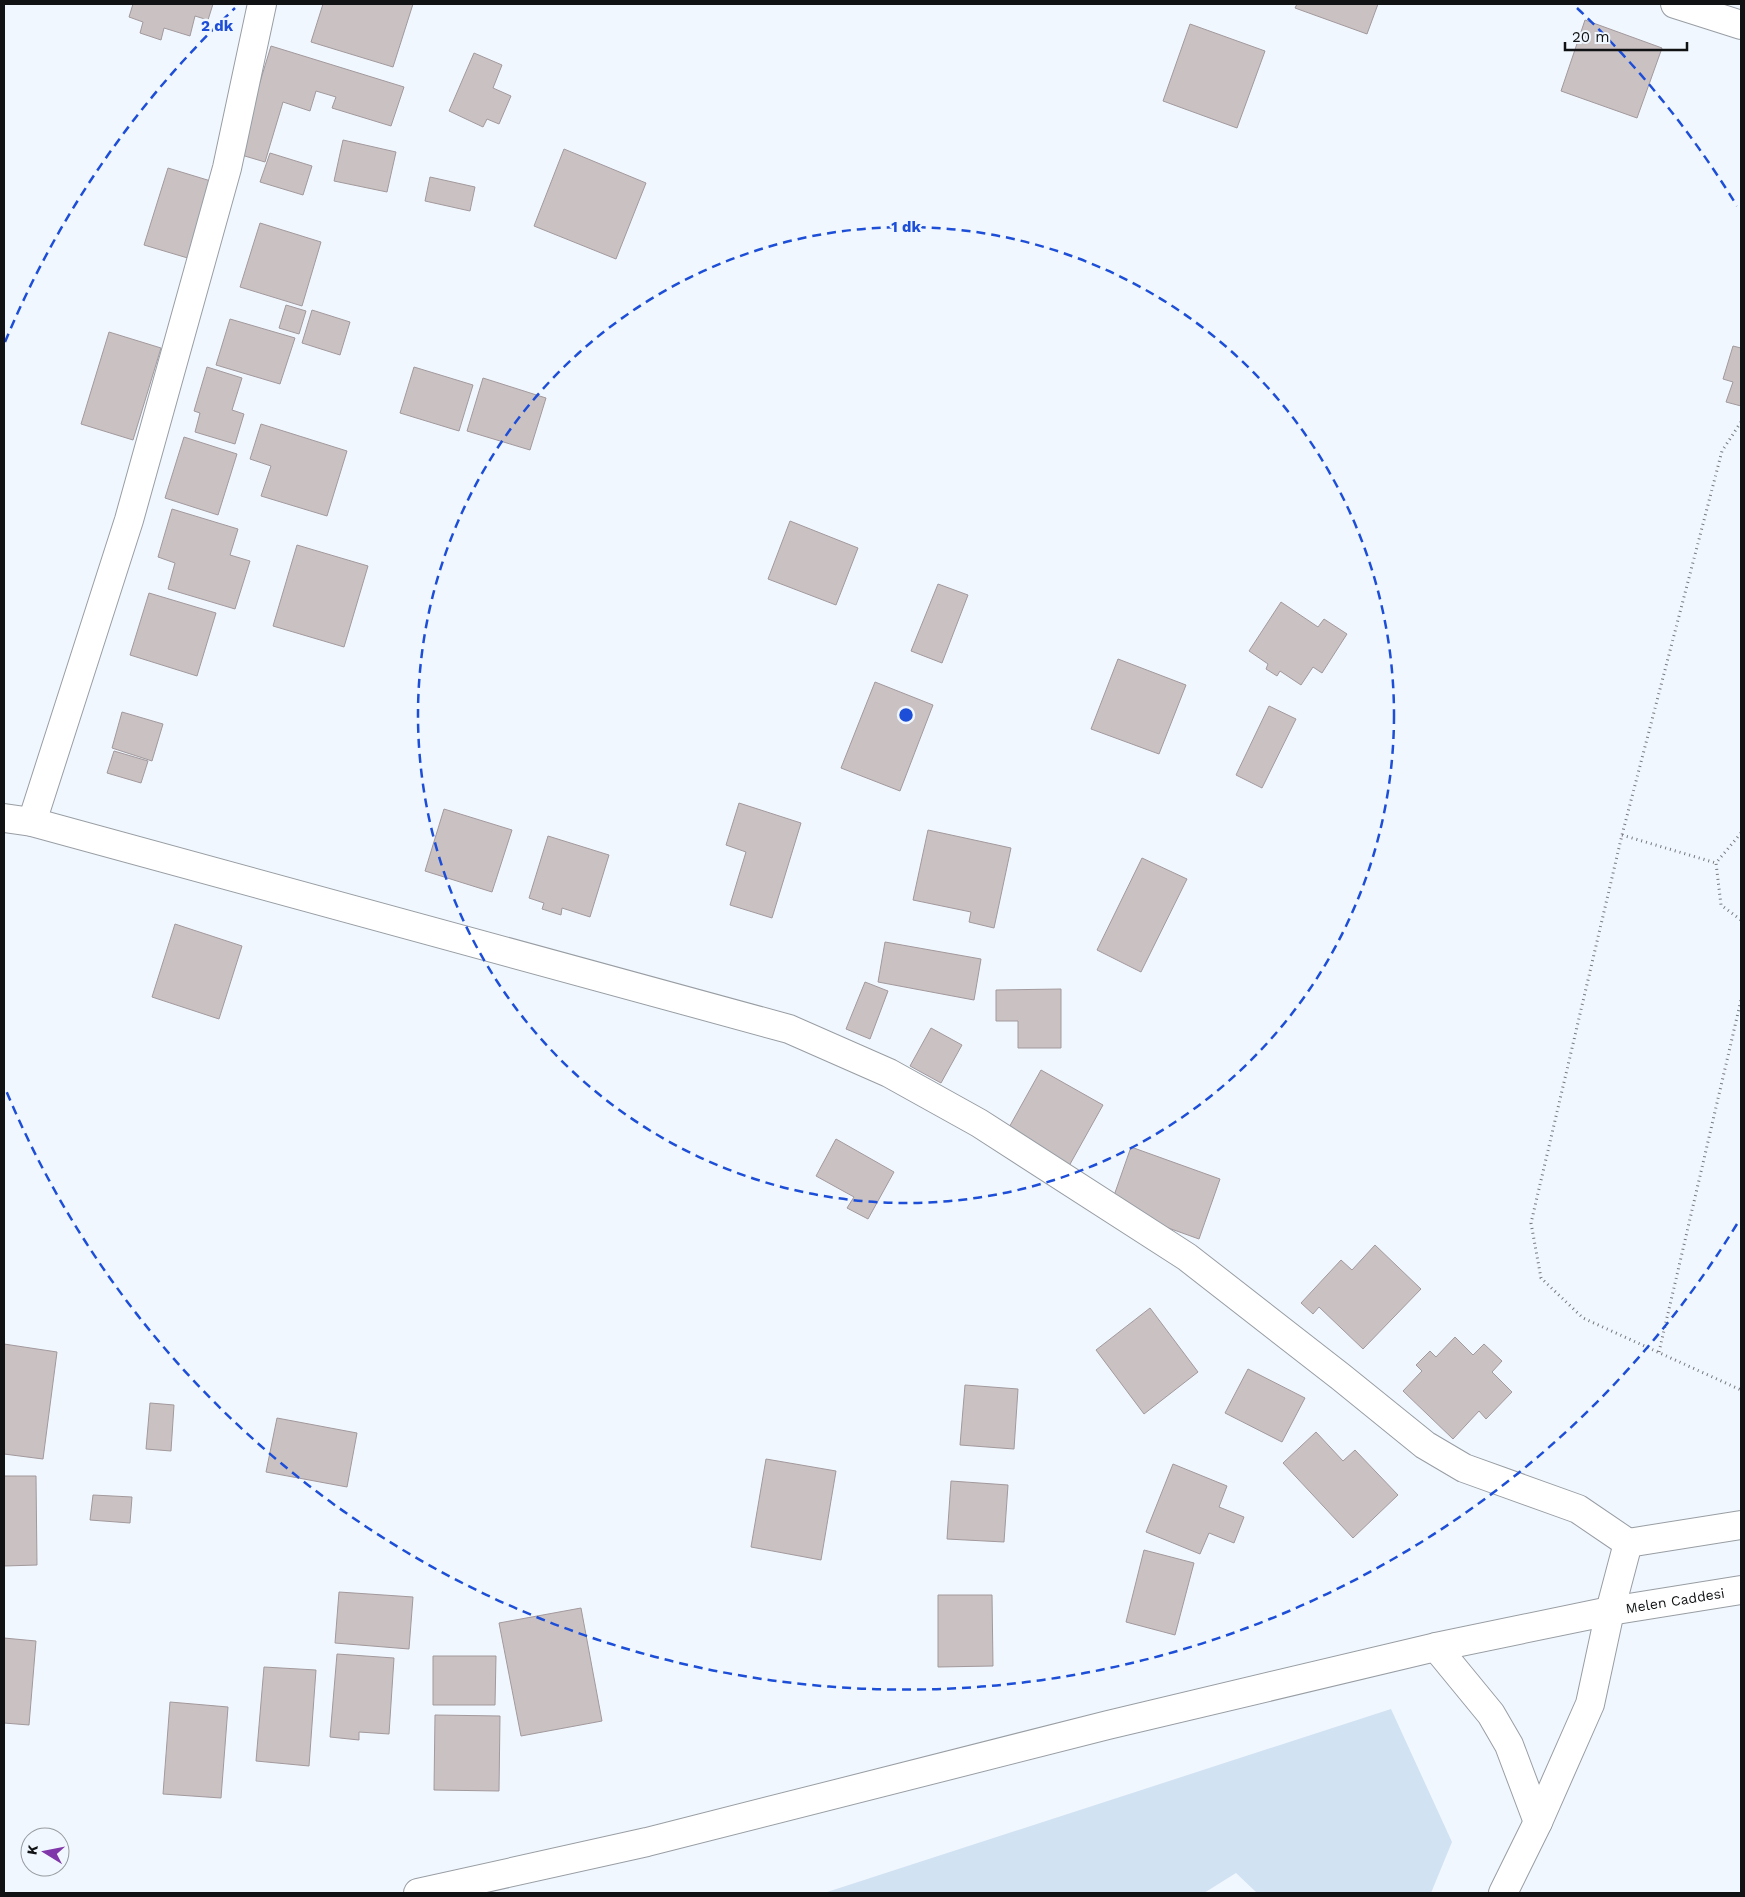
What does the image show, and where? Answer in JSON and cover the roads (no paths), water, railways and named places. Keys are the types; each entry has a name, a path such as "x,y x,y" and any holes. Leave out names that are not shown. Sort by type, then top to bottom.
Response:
{"street":[{"path":"32,822 135,501 227,168 262,4"},
{"path":"1676,4 1741,25"},
{"path":"4,818 32,822 789,1029 889,1073 979,1123 1187,1257 1425,1445 1464,1468 1578,1509 1628,1543 1741,1524"},
{"path":"1503,1893 1538,1822 1590,1704 1610,1611 1628,1543"},
{"name":"Melen Caddesi","path":"418,1893 646,1842 1098,1728 1436,1647 1610,1611 1741,1590"},
{"path":"1436,1647 1491,1714 1508,1745 1538,1822"}]}
